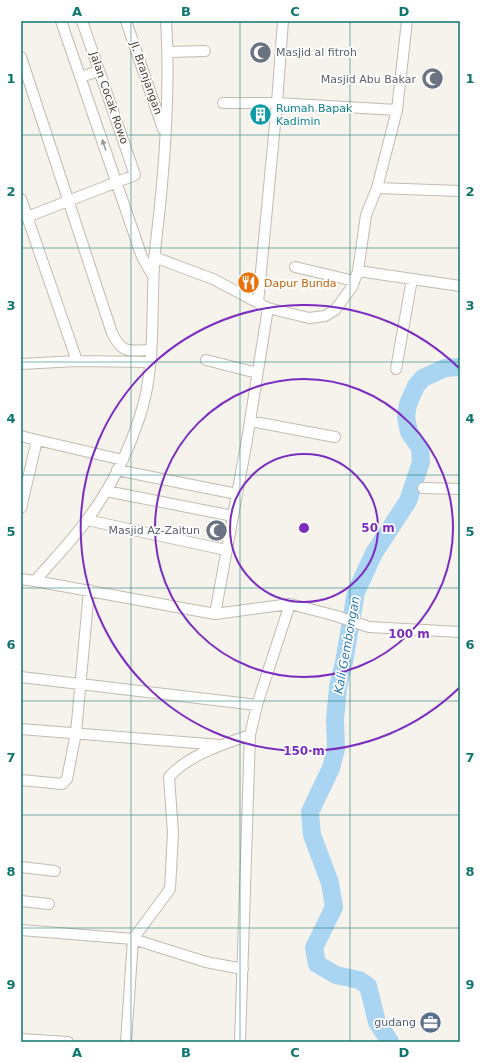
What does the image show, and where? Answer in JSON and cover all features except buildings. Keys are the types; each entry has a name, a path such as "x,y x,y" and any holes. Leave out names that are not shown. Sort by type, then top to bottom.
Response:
{"street":[{"path":"61,21 142,257 153,276"},
{"name":"Jalan Cocak Rowo","path":"82,21 135,175 116,182"},
{"name":"Jl. Branjangan","path":"126,21 165,134"},
{"path":"35,581 87,520 106,491 123,460 142,409 149,378 154,257 165,134 168,52 166,21"},
{"path":"258,303 277,103 283,21"},
{"path":"154,257 203,274 268,308 309,318 325,316 339,306 354,281 358,271 366,215 377,188 397,110 407,21"},
{"path":"168,52 205,51"},
{"path":"21,57 112,333 117,344 122,348 129,351 150,350"},
{"path":"80,77 99,71"},
{"path":"223,103 277,103 397,110"},
{"path":"77,361 23,208 69,201 116,182"},
{"path":"377,188 460,191"},
{"path":"295,267 354,281"},
{"path":"358,271 460,286"},
{"path":"396,369 412,279"},
{"path":"215,614 250,421 268,308"},
{"path":"206,360 257,373"},
{"path":"21,364 77,361 150,362"},
{"path":"250,421 335,437"},
{"path":"21,436 123,460"},
{"path":"21,508 37,440"},
{"path":"117,470 237,494"},
{"path":"423,488 460,489"},
{"path":"106,491 233,516"},
{"path":"87,520 226,550"},
{"path":"21,579 89,590 215,614 290,604 333,615 369,627 460,632"},
{"path":"21,780 62,784 67,779 71,766 76,733 89,590"},
{"path":"240,1042 250,735 290,604"},
{"path":"21,677 258,705"},
{"path":"21,729 220,745"},
{"path":"126,1042 133,939 170,889 173,833 169,777 175,770 220,745 250,735"},
{"path":"21,867 55,871"},
{"path":"21,901 49,904"},
{"path":"21,930 133,939 206,962 243,969"},
{"path":"21,1039 68,1042"}],"waterway":[{"name":"Kali Gembongan","path":"390,1042 377,1022 368,986 359,980 336,975 317,964 314,948 334,907 330,883 312,835 310,812 331,768 336,749 335,720 338,687 344,662 356,592 374,553 408,501 421,462 420,448 409,432 406,417 408,404 416,386 423,378 445,368 460,367"}],"place":[{"name":"Masjid al fitroh","path":"261,52"},
{"name":"Masjid Abu Bakar","path":"432,79"},
{"name":"Rumah Bapak Kadimin","path":"260,114"},
{"name":"Dapur Bunda","path":"248,283"},
{"name":"Masjid Az-Zaitun","path":"216,530"},
{"name":"gudang","path":"431,1022"}]}
